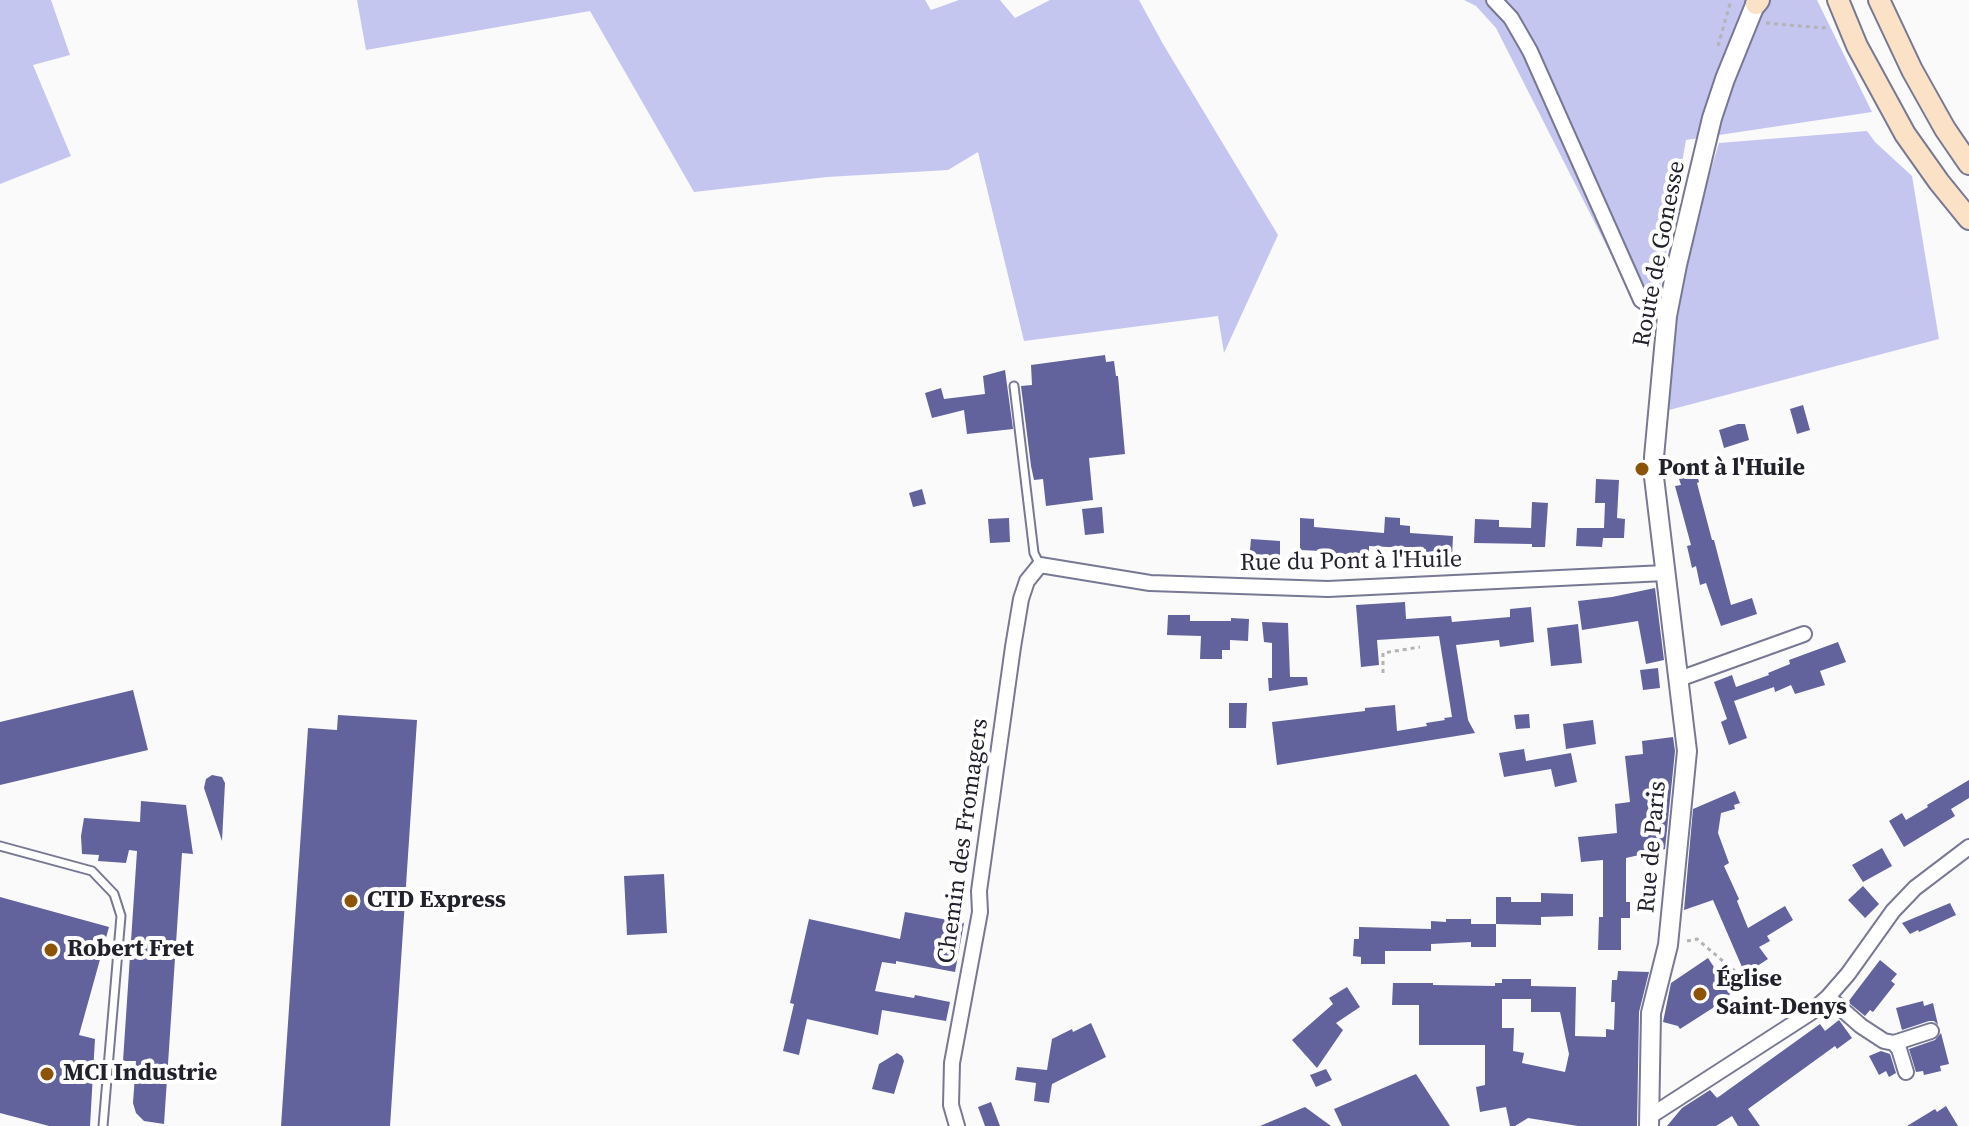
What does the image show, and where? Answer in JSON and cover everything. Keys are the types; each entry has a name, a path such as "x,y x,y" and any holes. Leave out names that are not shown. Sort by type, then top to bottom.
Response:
{"main road":[{"path":"1838,0 1871,72 1905,134 1969,219"},
{"path":"1879,0 1912,70 1969,164"}],"street":[{"path":"1494,0 1511,18 1530,51 1641,300 1667,316"},
{"name":"Route de Gonesse","path":"1665,573 1654,457 1667,316 1712,118 1756,5"},
{"name":"Rue du Pont à l'Huile","path":"1040,565 1150,583 1328,589 1665,573"},
{"name":"Chemin des Fromagers","path":"957,1126 951,1105 952,1063 980,912 981,876 1010,663 1021,599 1027,581 1040,565"},
{"name":"Rue de Paris","path":"1649,1122 1651,1013 1668,945 1687,751 1665,573"},
{"path":"1679,679 1804,634"},
{"path":"1649,1122 1810,1013 1848,974 1893,911 1915,888 1969,847"},
{"path":"1828,997 1861,1026 1884,1041 1894,1043 1931,1031"},
{"path":"1894,1043 1906,1072"}],"lane":[{"path":"1014,386 1034,553 1040,565"},
{"path":"0,846 92,871 114,894 121,916 103,1126"}],"path":[{"path":"1756,5 1823,28 1846,21"},
{"path":"1383,673 1383,653 1420,647"},
{"path":"1668,945 1697,939 1750,984"}],"shaded area":[{"path":"0,0 51,0 70,55 33,65 71,156 0,184"},
{"path":"357,0 925,0 931,10 959,0 1000,0 1015,18 1050,0 1139,0 1278,235 1224,353 1218,316 1024,341 978,152 948,170 827,177 694,192 590,11 366,50"},
{"path":"1464,0 1817,0 1872,112 1686,140 1654,323 1635,302 1496,28 1476,6"},
{"path":"1867,131 1912,176 1939,339 1669,410 1674,321 1695,223 1719,143"}],"building":[{"path":"1105,355 1106,362 1114,361 1118,376 1125,454 1089,458 1093,500 1046,506 1043,479 1034,480 1031,466 1021,386 1032,385 1031,365"},
{"path":"1005,370 1013,429 967,434 964,410 932,418 925,393 941,388 944,399 985,394 983,376"},
{"path":"1803,405 1810,430 1797,434 1790,409"},
{"path":"1745,424 1749,440 1724,448 1719,430"},
{"path":"1695,468 1731,605 1752,598 1757,614 1721,626 1706,583 1700,585 1696,566 1692,568 1687,546 1691,545 1675,486 1681,485 1677,473"},
{"path":"1596,479 1619,480 1617,518 1625,519 1624,538 1603,538 1602,547 1576,546 1577,528 1604,528 1605,503 1595,503"},
{"path":"922,489 926,504 913,507 909,493"},
{"path":"1532,502 1548,503 1545,547 1474,543 1475,519 1499,520 1499,527 1531,528"},
{"path":"1102,507 1104,533 1085,535 1082,509"},
{"path":"1385,517 1400,518 1400,525 1410,526 1410,533 1453,536 1452,557 1426,556 1426,549 1369,546 1369,556 1300,550 1300,518 1314,519 1314,527 1384,533"},
{"path":"1009,518 1010,542 990,543 988,519"},
{"path":"1251,539 1280,541 1280,557 1277,556 1276,563 1249,561"},
{"path":"1655,588 1664,660 1646,664 1638,621 1582,630 1578,601"},
{"path":"1405,602 1406,619 1451,616 1452,622 1510,617 1510,609 1531,607 1534,642 1500,647 1499,640 1456,645 1468,720 1475,733 1277,765 1272,722 1395,705 1397,731 1427,726 1426,723 1452,717 1439,636 1377,640 1379,665 1361,667 1356,605"},
{"path":"1168,615 1190,615 1190,621 1249,619 1248,641 1230,640 1230,650 1222,650 1222,659 1200,659 1201,636 1167,635"},
{"path":"1262,622 1288,623 1290,677 1307,677 1308,685 1269,691 1272,643 1264,642"},
{"path":"1578,624 1582,663 1551,666 1547,628"},
{"path":"1838,642 1846,662 1820,671 1825,685 1795,694 1791,685 1775,692 1774,687 1734,701 1747,738 1729,745 1721,722 1727,719 1714,682 1732,675 1736,687 1769,675 1790,664 1789,660"},
{"path":"1658,668 1660,688 1643,690 1640,670"},
{"path":"133,690 148,750 0,785 0,722"},
{"path":"1229,703 1247,703 1246,728 1229,728"},
{"path":"1529,714 1530,728 1516,729 1514,715"},
{"name":"CTD Express","path":"338,715 417,720 390,1126 281,1126 308,728 337,730"},
{"path":"1593,720 1596,744 1566,749 1563,724"},
{"path":"1673,737 1675,751 1665,849 1626,858 1626,902 1630,902 1630,918 1621,918 1621,950 1598,950 1599,917 1603,917 1603,860 1581,862 1578,837 1617,833 1615,804 1630,802 1625,756 1643,754 1642,741"},
{"path":"1524,749 1526,761 1571,753 1577,782 1555,787 1551,769 1504,777 1499,753"},
{"path":"212,775 222,777 225,783 222,841 204,788 206,779"},
{"path":"1969,780 1969,798 1951,809 1955,816 1904,847 1889,821 1902,813 1906,820"},
{"path":"1735,791 1740,803 1734,805 1735,809 1721,813 1718,833 1729,863 1724,866 1748,928 1785,906 1793,920 1767,936 1770,941 1759,947 1768,959 1745,974 1713,900 1684,910 1693,809"},
{"path":"141,801 186,805 193,854 182,853 164,1124 144,1121 136,1113 133,1103 136,1061 123,1061 137,851 129,850 126,863 98,861 99,855 82,854 84,818 140,822"},
{"path":"1882,848 1892,866 1863,882 1852,865"},
{"path":"664,874 667,933 627,935 624,876"},
{"path":"1863,886 1879,904 1865,918 1848,900"},
{"path":"1541,893 1573,894 1573,916 1541,917 1541,925 1496,924 1496,897 1511,897 1511,902 1541,902"},
{"name":"MCI Industrie","path":"0,897 109,927 79,1035 95,1039 90,1126 49,1126 0,1113"},
{"path":"1950,903 1956,915 1919,932 1910,934 1902,923"},
{"path":"905,912 964,923 955,972 896,961 896,964 882,962 875,991 950,1002 946,1021 882,1010 878,1035 807,1019 799,1055 783,1051 794,1004 790,1003 809,919 900,939"},
{"path":"1446,919 1471,919 1471,924 1496,924 1496,947 1471,947 1471,942 1431,944 1431,951 1385,951 1385,964 1361,964 1361,957 1353,956 1354,939 1359,939 1359,927 1431,929 1431,921 1446,922"},
{"name":"Église Saint-Denys","path":"1708,958 1731,993 1730,997 1680,1029 1663,1022 1671,983"},
{"path":"1880,960 1897,974 1891,981 1895,984 1873,1012 1870,1010 1865,1016 1848,1002"},
{"path":"1618,971 1649,972 1639,1012 1637,1126 1578,1126 1528,1118 1510,1126 1506,1107 1480,1112 1476,1087 1485,1085 1485,1045 1419,1045 1419,1005 1392,1005 1393,983 1495,986 1495,983 1502,983 1502,979 1531,979 1531,986 1576,987 1575,1036 1606,1037 1606,1029 1614,1030 1612,980 1617,980","holes":["1502,999 1531,999 1531,1012 1560,1012 1569,1054 1565,1072 1522,1063 1524,1053 1513,1051 1514,1028 1502,1028"]},
{"path":"1347,987 1360,1007 1336,1023 1343,1030 1317,1068 1292,1040 1333,1004 1329,998"},
{"path":"1923,1001 1924,1006 1933,1003 1938,1025 1929,1021 1902,1030 1896,1008"},
{"path":"1839,1020 1852,1038 1837,1049 1835,1046 1748,1109 1760,1126 1738,1126 1732,1116 1716,1126 1667,1126 1682,1108 1710,1090 1717,1098 1820,1024 1825,1031"},
{"path":"1091,1023 1106,1057 1052,1084 1049,1103 1034,1101 1036,1083 1015,1080 1017,1067 1047,1070 1052,1039"},
{"path":"1941,1033 1949,1064 1940,1066 1941,1071 1924,1075 1923,1071 1916,1072 1909,1049 1935,1040"},
{"path":"1881,1051 1890,1054 1896,1073 1889,1077 1886,1071 1879,1075 1869,1056"},
{"path":"897,1053 904,1061 894,1094 872,1089 879,1064"},
{"path":"1326,1069 1332,1080 1316,1087 1310,1075"},
{"path":"1416,1074 1450,1126 1342,1126 1334,1109"},
{"path":"991,1102 1000,1126 985,1126 978,1107"},
{"path":"1946,1106 1958,1126 1907,1126 1935,1109 1937,1112"},
{"path":"1305,1107 1331,1126 1260,1126"}],"place":[{"name":"Pont à l'Huile","path":"1642,469"},
{"name":"CTD Express","path":"351,901"},
{"name":"Robert Fret","path":"51,950"},
{"name":"Église Saint-Denys","path":"1700,994"},
{"name":"MCI Industrie","path":"47,1074"}]}
